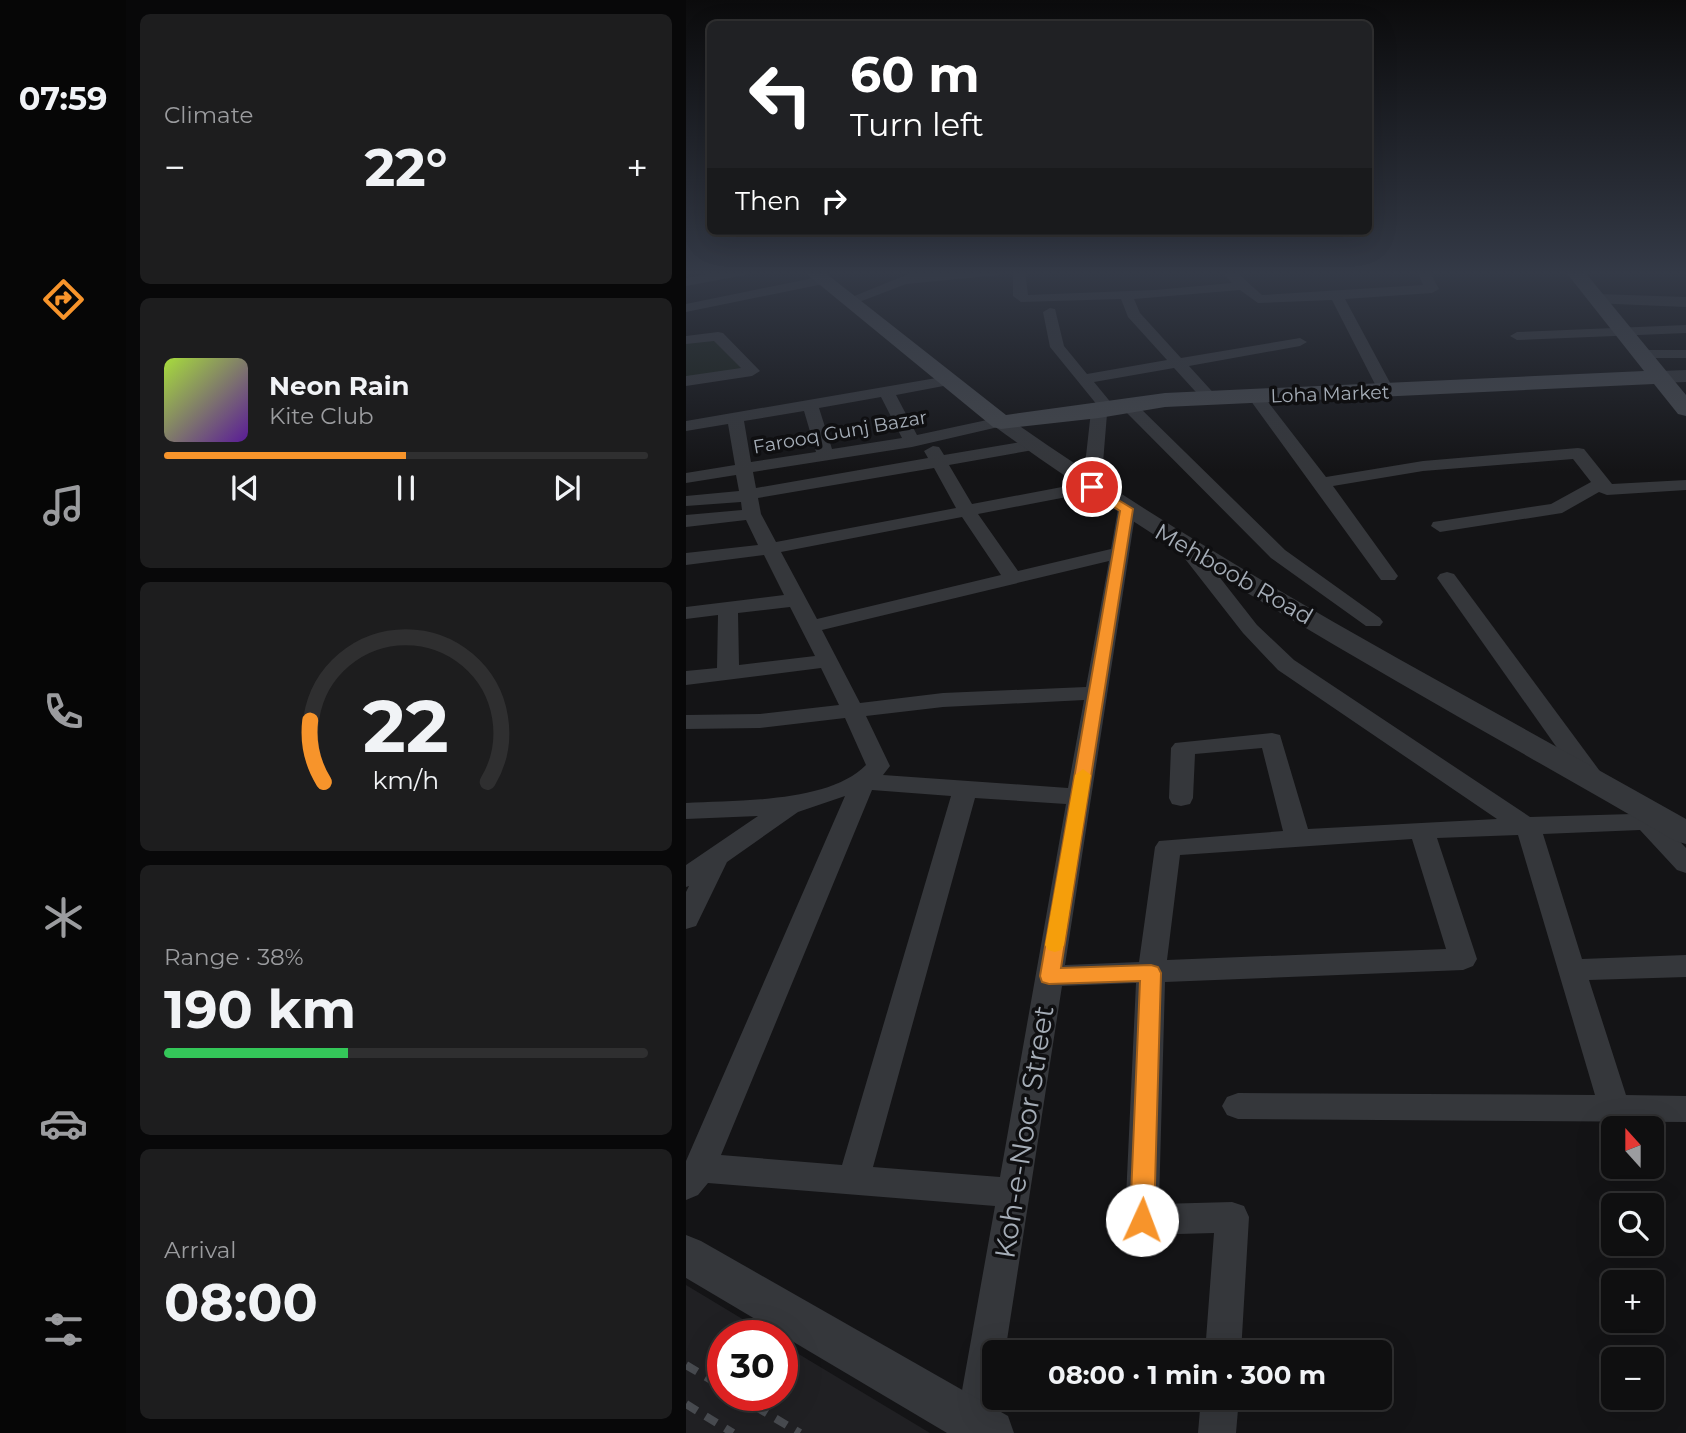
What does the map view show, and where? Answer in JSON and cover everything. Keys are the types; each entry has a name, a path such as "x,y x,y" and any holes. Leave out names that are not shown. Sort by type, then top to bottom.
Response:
{"main road":[{"name":"Mehboob Road","path":"895,338 1001,422"},
{"path":"1629,338 1686,408"},
{"name":"Loha Market","path":"1001,422 1164,400 1660,377"}],"street":[{"path":"686,341 706,338"},
{"path":"686,381 752,371 720,338"},
{"path":"1055,338 1057,347 1083,379 1113,409 1278,554 1373,622"},
{"path":"1155,338 1211,399"},
{"path":"1359,338 1387,391"},
{"path":"1083,379 1300,342"},
{"path":"1643,355 1686,354"},
{"path":"1660,377 1686,376"},
{"path":"686,426 948,380"},
{"path":"886,391 919,441 939,461 967,511 1012,577"},
{"path":"1256,397 1388,576"},
{"path":"810,405 826,456"},
{"path":"686,559 769,549 1092,487 1113,409"},
{"path":"735,418 750,504 769,549 853,710 878,766 863,782 693,1176 853,1182 1014,1193"},
{"name":"Farooq Gunj Bazar","path":"686,478 919,441 1001,422"},
{"name":"Mehboob Road","path":"1001,422 1092,487 1185,546 1594,780 1666,825"},
{"path":"686,521 939,461 1033,445"},
{"path":"1322,483 1423,466 1578,453 1607,490 1686,485"},
{"path":"1440,526 1556,509 1602,483"},
{"path":"686,501 750,504"},
{"name":"Koh-e-Noor Street","path":"983,1428 1014,1193 1127,509"},
{"path":"1185,546 1250,629 1286,665 1528,828 1615,1109"},
{"path":"810,627 1012,577 1119,554"},
{"path":"1447,578 1594,780"},
{"path":"686,613 796,600"},
{"path":"728,608 728,673"},
{"path":"686,678 827,661"},
{"path":"686,722 760,721 943,700 1097,693"},
{"path":"1181,798 1183,748 1272,740 1298,839"},
{"path":"686,878 789,807 863,782 1079,797"},
{"path":"853,1182 965,789"},
{"path":"686,811 789,807"},
{"path":"1224,1340 1232,1217 1142,1220 1151,973 1168,847 1422,830 1666,825 1686,864"},
{"path":"1049,976 1463,959 1422,830"},
{"path":"686,919 716,857"},
{"path":"1572,970 1686,965"},
{"path":"1238,1107 1686,1109"},
{"path":"686,1255 983,1428"},
{"path":"1217,1433 1219,1410"}],"shaded area":[{"path":"720,338 752,371 686,381 686,340"},
{"path":"686,1285 744,1320 707,1320 707,1411 798,1411 798,1354 930,1433 686,1433"}],"railway":[{"path":"686,1365 707,1377"},
{"path":"686,1404 733,1433"},
{"path":"763,1411 800,1433"}],"slow traffic":[{"path":"1055,945 1083,775"}],"route":[{"path":"1092,487 1127,509 1049,976 1151,973 1142,1220"}]}
